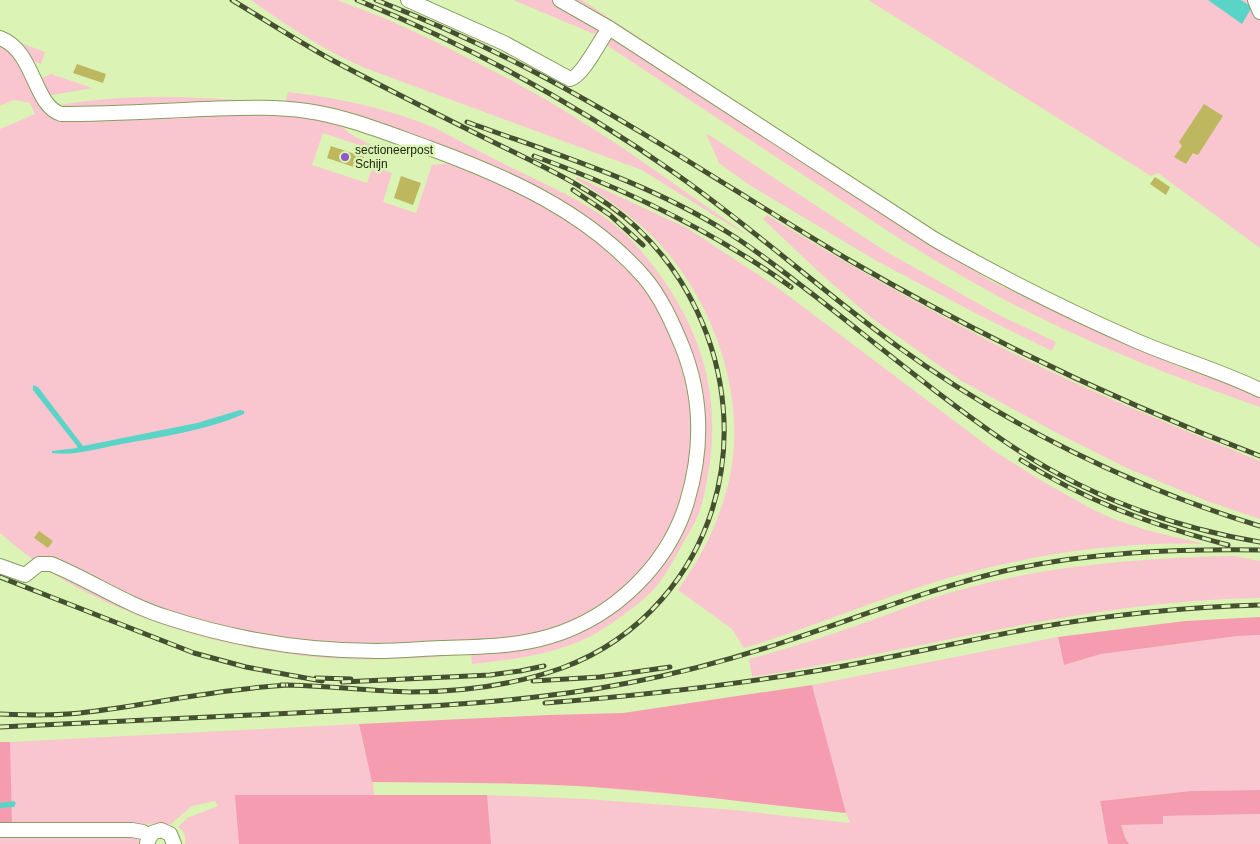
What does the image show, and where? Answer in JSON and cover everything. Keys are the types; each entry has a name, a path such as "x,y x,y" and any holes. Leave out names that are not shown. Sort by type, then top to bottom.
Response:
{"lane":[{"path":"408,0 504,43 570,79 574,78 581,70 609,28"},
{"path":"560,0 609,28 934,239 994,273 1043,298 1139,342 1260,390"},
{"path":"1255,0 1260,12"},
{"path":"0,38 15,46 23,57 49,106 61,114 243,108 306,111 356,123 485,169 556,205 606,240 645,279 658,297 671,320 691,368 698,416 699,441 696,467 684,512 665,548 642,579 626,594 578,625 552,636 524,643 376,651 288,644 218,632 169,619 136,606 51,564 39,564 25,575 0,566"},
{"path":"0,830 132,830 143,832 148,840 155,832 165,831 173,838 174,844"}],"shaded area":[{"path":"251,0 337,0 384,18 430,39 552,103 617,144 749,236 642,170 365,68 306,37"},
{"path":"513,0 551,0 601,28 594,34"},
{"path":"569,0 582,0 744,107 742,109"},
{"path":"868,0 1260,0 1260,248 1158,173 1151,176"},
{"path":"610,38 617,38 940,250 991,281 1115,340 1260,397 1260,407 1195,384 1067,331 964,277 897,237 605,44"},
{"path":"15,41 45,52 41,64 31,60"},
{"path":"0,42 8,46 19,56 49,111 60,117 247,113 298,115 335,122 355,137 378,148 377,151 323,133 312,165 367,183 373,166 392,173 383,202 416,213 432,165 455,163 491,177 559,213 588,232 628,267 650,294 669,328 683,365 690,404 692,443 687,482 675,519 657,554 625,590 575,622 583,629 626,599 644,582 673,542 684,520 692,497 702,449 702,424 697,384 686,346 659,292 632,257 598,228 562,204 504,173 473,160 340,115 293,106 266,105 67,111 55,106 84,101 141,97 285,103 288,92 325,97 399,115 435,128 581,202 610,221 635,244 672,293 698,345 706,372 711,401 710,461 701,506 696,520 671,565 657,585 647,596 606,627 591,636 548,652 472,664 471,654 391,659 307,656 222,642 139,616 64,580 39,564 0,533 0,129 35,114 30,103 14,100 0,106"},
{"path":"51,74 92,88 47,96 40,79"},
{"path":"706,133 885,251 997,314 1056,342 1052,351 875,260 748,184 719,163"},
{"path":"577,177 687,228 774,285 997,453 1042,481 1111,518 1146,530 1204,544 1106,547 1073,551 977,570 869,604 794,632 744,648 732,629 678,590 709,538 721,510 729,480 734,448 734,414 729,380 720,347 707,315 671,257 641,225 614,204 576,179"},
{"path":"767,215 903,295 1020,357 1122,404 1260,461 1260,519 1207,501 1129,469 1057,433 960,380 873,319 820,273 763,219"},
{"path":"1234,556 1260,561 1260,598 1132,607 1005,628 752,677 749,659 978,585 1050,570 1087,565 1160,559"},
{"path":"1260,617 1260,635 1238,636 1101,654 1064,665 1058,637 1185,621"},
{"path":"1260,635 1260,790 1191,791 1100,801 1102,816 1121,844 185,844 185,834 178,827 187,818 218,806 215,801 192,806 171,824 12,823 11,808 0,760 10,759 10,742 359,724 365,752 818,706 812,685 1058,637 1064,665 1101,654 1238,636","holes":["373,782 529,783 714,798 846,813 850,823 734,810 586,799 487,795 374,795"]},
{"path":"812,685 846,813 612,788 501,783 372,782 359,724 623,713"},
{"path":"0,742 10,742 12,823 0,823"},
{"path":"1260,790 1260,814 1163,816 1163,824 1121,825 1129,844 1108,844 1100,801 1191,791"},
{"path":"235,795 487,795 491,844 239,844"},
{"path":"1260,814 1260,844 1129,844 1121,825 1162,824 1163,816"},
{"path":"0,834 138,834 139,844 0,844"}],"water":[{"path":"1208,0 1241,0 1252,7 1242,24"},
{"path":"33,385 38,387 83,446 197,423 240,410 244,411 244,414 213,425 165,436 85,452 52,453 52,451 77,448 77,446 33,390"},
{"path":"14,801 16,803 14,807 0,808 0,803"}],"building":[{"path":"77,64 106,74 103,83 73,73"},
{"path":"1204,104 1223,116 1198,155 1193,153 1186,164 1174,157 1182,146 1179,142"},
{"name":"sectioneerpost Schijn","path":"331,146 364,157 360,169 327,158"},
{"path":"401,176 421,183 413,205 394,198"},
{"path":"1155,177 1170,187 1166,195 1150,184"},
{"path":"39,531 53,541 48,548 34,538"}],"railway":[{"path":"232,0 332,60 580,186 619,212 636,227 671,266 697,311 715,359 723,408 723,459 712,509 692,556 662,599 629,631 616,640 590,656 544,674 468,689 410,692 281,685"},
{"path":"357,0 441,37 522,78 639,148 705,195 897,346 982,402 1071,451 1117,473 1164,493 1260,526"},
{"path":"376,0 480,45 579,97 619,119 849,260 999,341 1154,413 1260,456"},
{"path":"467,122 600,170 697,214 750,247 783,271 982,426 1066,478 1097,493 1160,518 1226,536 1260,542"},
{"path":"534,156 601,182 667,212 730,247 791,287"},
{"path":"573,190 610,215 643,245"},
{"path":"1021,460 1071,488 1121,511 1228,545"},
{"path":"0,727 393,708 512,700 590,690 648,679 726,660 921,595 1004,571 1068,560 1132,553 1260,550"},
{"path":"0,577 194,653 246,667 322,681"},
{"path":"545,703 681,690 782,676 1090,619 1147,612 1260,605"},
{"path":"342,682 490,675 544,666"},
{"path":"533,681 600,677 670,667"},
{"path":"316,678 351,679"},
{"path":"0,714 44,715 77,713 212,693 288,685"}],"place":[{"name":"sectioneerpost Schijn","path":"345,157"}]}
